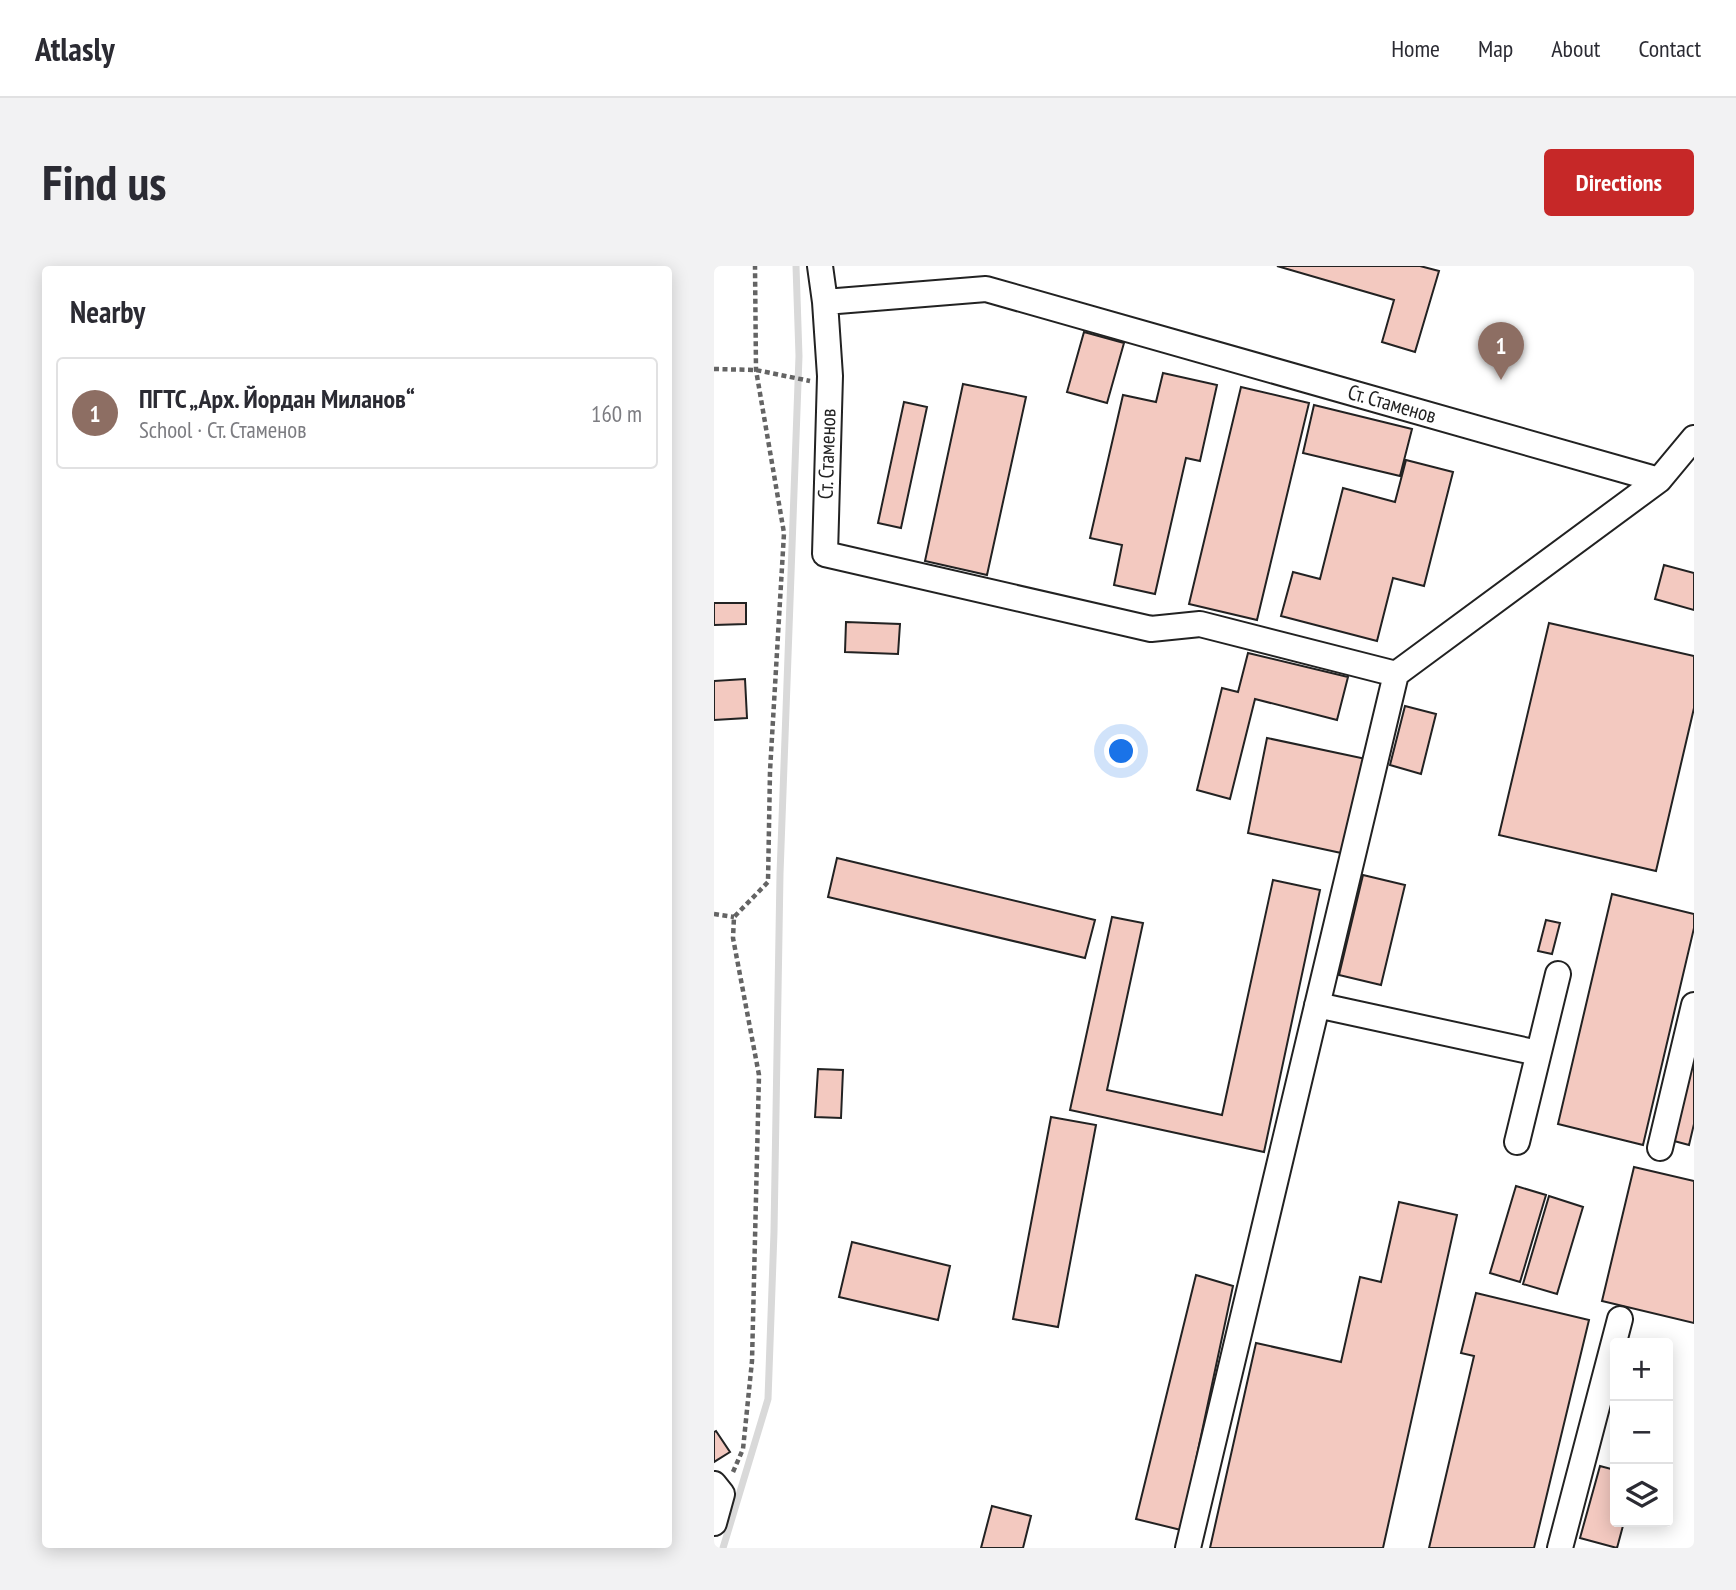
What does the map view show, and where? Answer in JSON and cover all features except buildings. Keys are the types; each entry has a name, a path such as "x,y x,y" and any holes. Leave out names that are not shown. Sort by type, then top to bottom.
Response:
{"street":[{"path":"820,266 825,303"},
{"name":"Ст. Стаменов","path":"1396,674 1200,624 1151,629 825,554 830,376 825,303 986,289 1659,480"},
{"path":"1188,1548 1396,674 1659,480 1694,438"},
{"path":"1517,1142 1558,974"},
{"path":"1317,1005 1538,1053"},
{"path":"1660,1148 1694,1005"},
{"path":"1560,1548 1620,1319"},
{"path":"714,1522 718,1489"}],"path":[{"path":"718,1489 743,1449 752,1362 760,1075 733,938 734,917 768,882 783,533 756,370 755,266"},
{"path":"714,369 756,370 810,381"},
{"path":"714,914 734,917"}],"waterway":[{"path":"723,1548 768,1399 774,1232 780,874 799,356 796,266"}],"place":[{"name":"ПГТС „Арх. Йордан Миланов“","path":"1501,380"}]}
